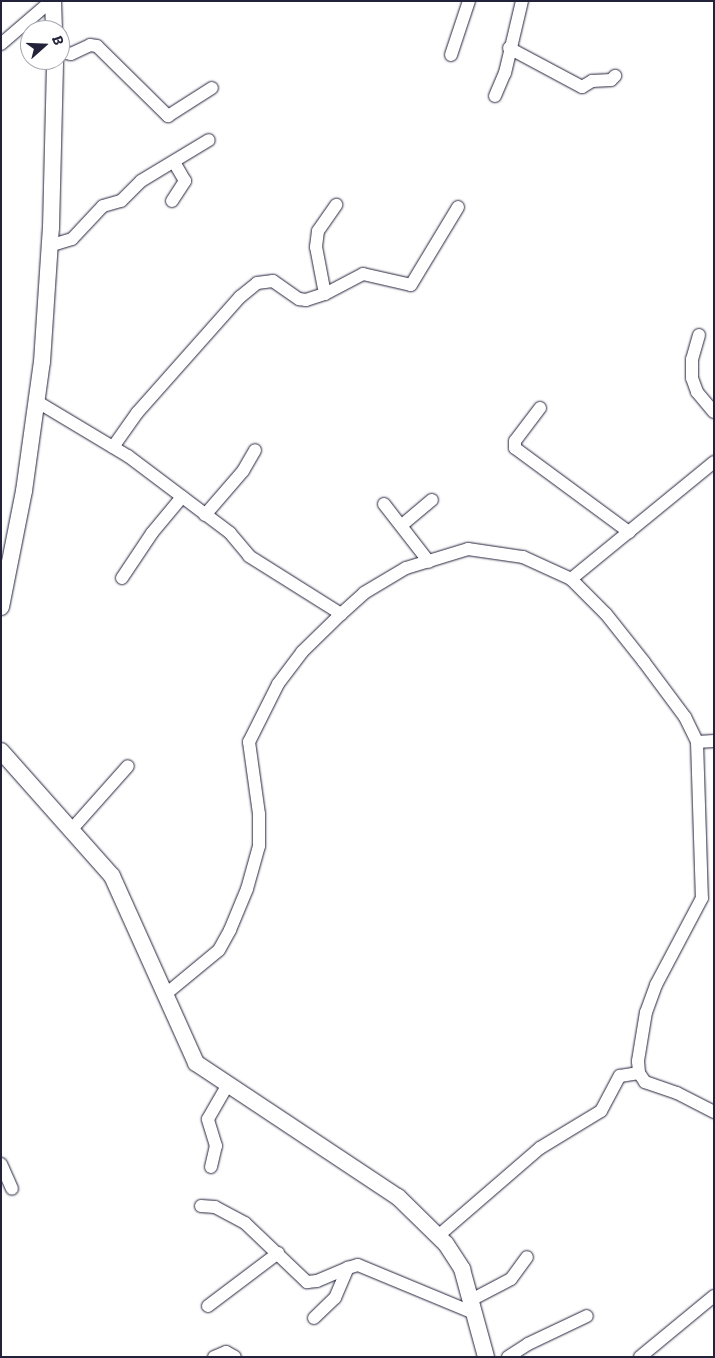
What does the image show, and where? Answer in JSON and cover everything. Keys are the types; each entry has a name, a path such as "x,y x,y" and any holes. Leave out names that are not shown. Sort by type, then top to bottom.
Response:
{"street":[{"path":"52,1 53,20"},
{"path":"1,44 52,1"},
{"path":"452,55 469,1"},
{"path":"495,96 505,73 508,48 522,1"},
{"path":"70,54 90,45 97,46 168,116 212,88"},
{"path":"508,48 582,87 592,81 611,80 616,76"},
{"path":"1,607 24,491 36,401 49,246 55,70"},
{"path":"49,246 72,239 103,206 121,201 132,193 140,181 209,140"},
{"path":"172,201 185,181 174,162"},
{"path":"325,294 316,247 318,230 336,205"},
{"path":"113,447 137,412 240,297 257,283 273,281 299,299 325,294 363,274 411,285 458,207"},
{"path":"699,335 692,359 692,378 697,392 714,412"},
{"path":"36,401 113,447 230,534 249,556 342,614"},
{"path":"540,408 515,441 515,448 629,532"},
{"path":"205,515 243,471 255,450"},
{"path":"571,579 714,462"},
{"path":"122,578 182,497"},
{"path":"402,525 432,500"},
{"path":"384,504 429,562"},
{"path":"166,993 219,950 248,889 260,846 259,814 249,742 278,684 302,652 342,614 386,579 406,568 468,550 488,551 523,557 571,579 606,614 685,718 697,742 708,848 699,907 656,986 646,1012 638,1073 645,1082 677,1093 714,1112"},
{"path":"697,742 714,741"},
{"path":"1,751 112,876 166,993 196,1064 398,1196 438,1236 455,1254 473,1306 486,1357"},
{"path":"72,830 128,766"},
{"path":"438,1236 540,1148 601,1111 620,1076 638,1073"},
{"path":"211,1167 216,1146 208,1119 227,1086"},
{"path":"1,1164 12,1189"},
{"path":"201,1206 215,1207 245,1223 307,1282 317,1281 358,1265 473,1306"},
{"path":"208,1306 278,1253"},
{"path":"473,1306 512,1279 527,1258"},
{"path":"314,1318 335,1298 348,1268"},
{"path":"640,1357 714,1296"},
{"path":"508,1357 528,1344 588,1316"},
{"path":"214,1357 226,1352 235,1357"}]}
